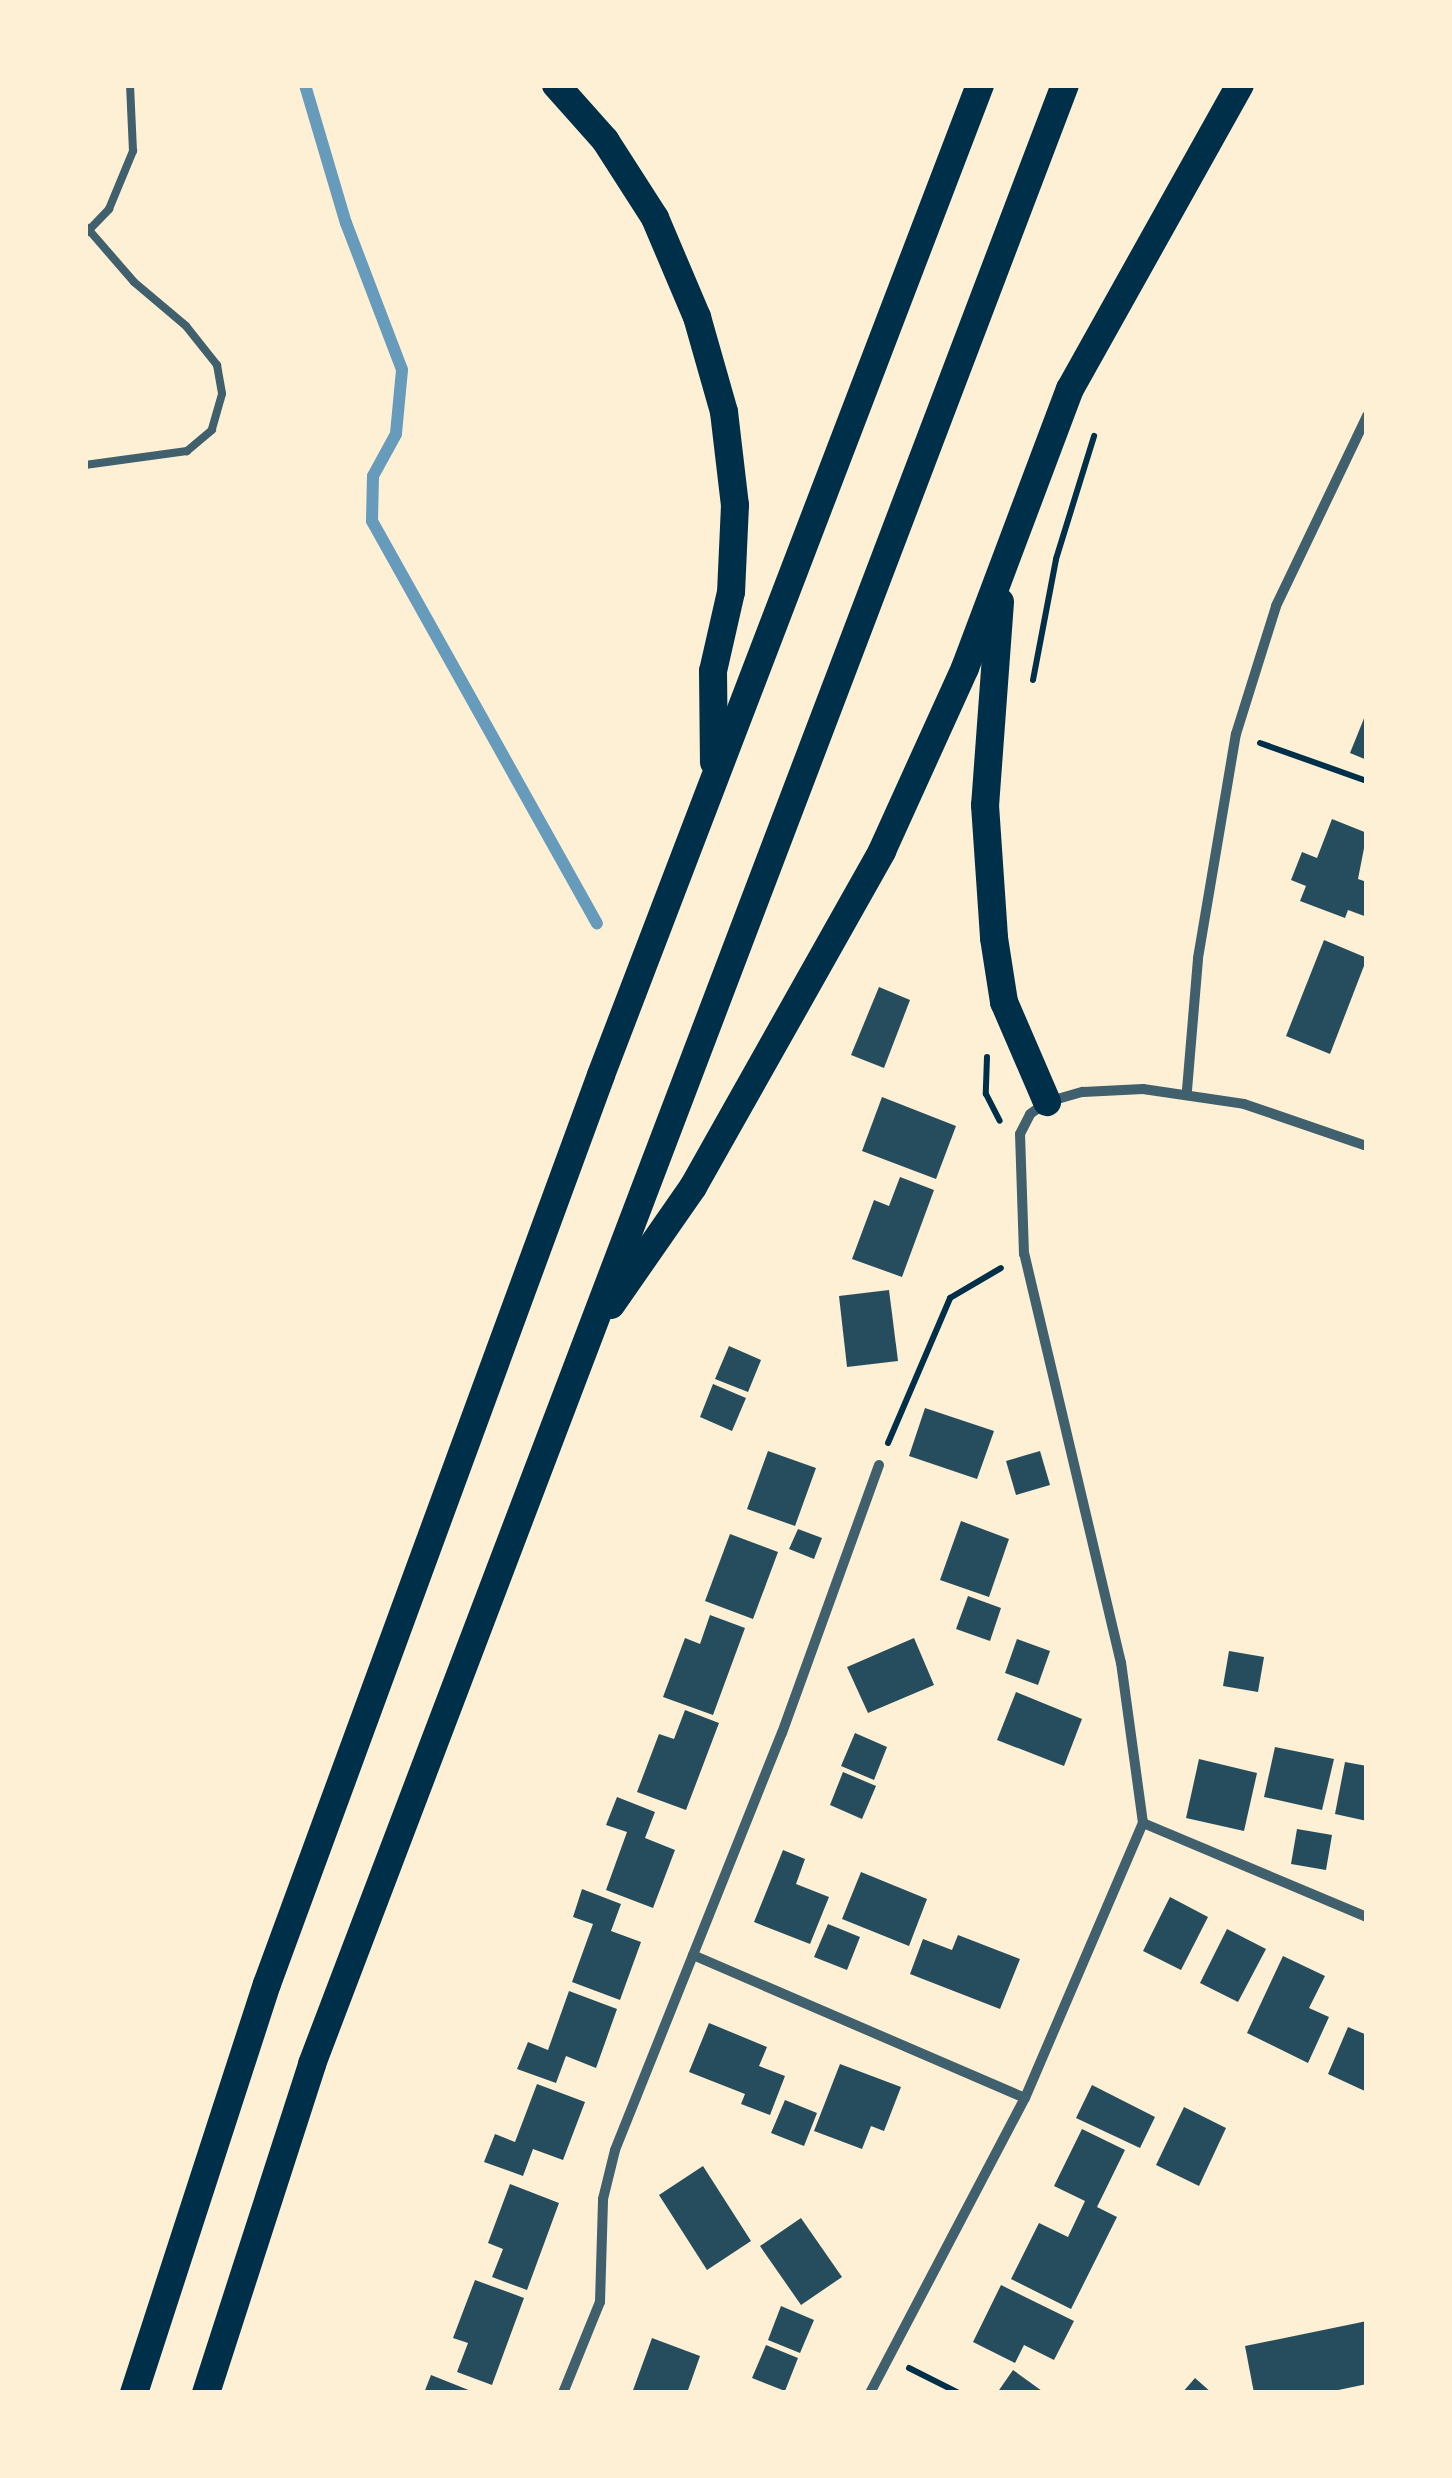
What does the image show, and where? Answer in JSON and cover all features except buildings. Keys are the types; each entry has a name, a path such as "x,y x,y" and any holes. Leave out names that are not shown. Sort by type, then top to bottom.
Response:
{"highway":[{"path":"556,85 605,140 655,218 697,318 724,412 735,505 730,592 714,671 714,779"},
{"path":"134,2393 266,1984 714,779 848,444 980,85"},
{"path":"206,2393 312,2064 1066,85"},
{"path":"588,1339 693,1187 882,850 1002,571 1102,324 1240,85"},
{"path":"1002,571 986,805 994,938 1004,1002 1048,1102"}],"street":[{"path":"1187,1090 1198,958 1236,734 1276,606 1367,416"},
{"path":"870,2393 1025,2098 1143,1823 1120,1663 1024,1254 1016,1156 1030,1114 1048,1102 1083,1092 1187,1090 1308,1122 1367,1146"},
{"path":"562,2393 600,2302 603,2199 615,2150 694,1954 878,1465"},
{"path":"1143,1823 1367,1917"},
{"path":"694,1954 1025,2098"}],"lane":[{"path":"85,465 187,451 212,430 222,394 218,366 86,230 109,209 132,150 130,85"}],"path":[{"path":"1030,694 1056,559 1099,419"},
{"path":"1236,734 1367,781"},
{"path":"987,1054 986,1094 1016,1156"},
{"path":"878,1465 950,1298 1024,1254"},
{"path":"890,2358 959,2393"}],"waterway":[{"path":"305,85 346,223 402,370 396,434 373,476 372,521 597,923"}]}
